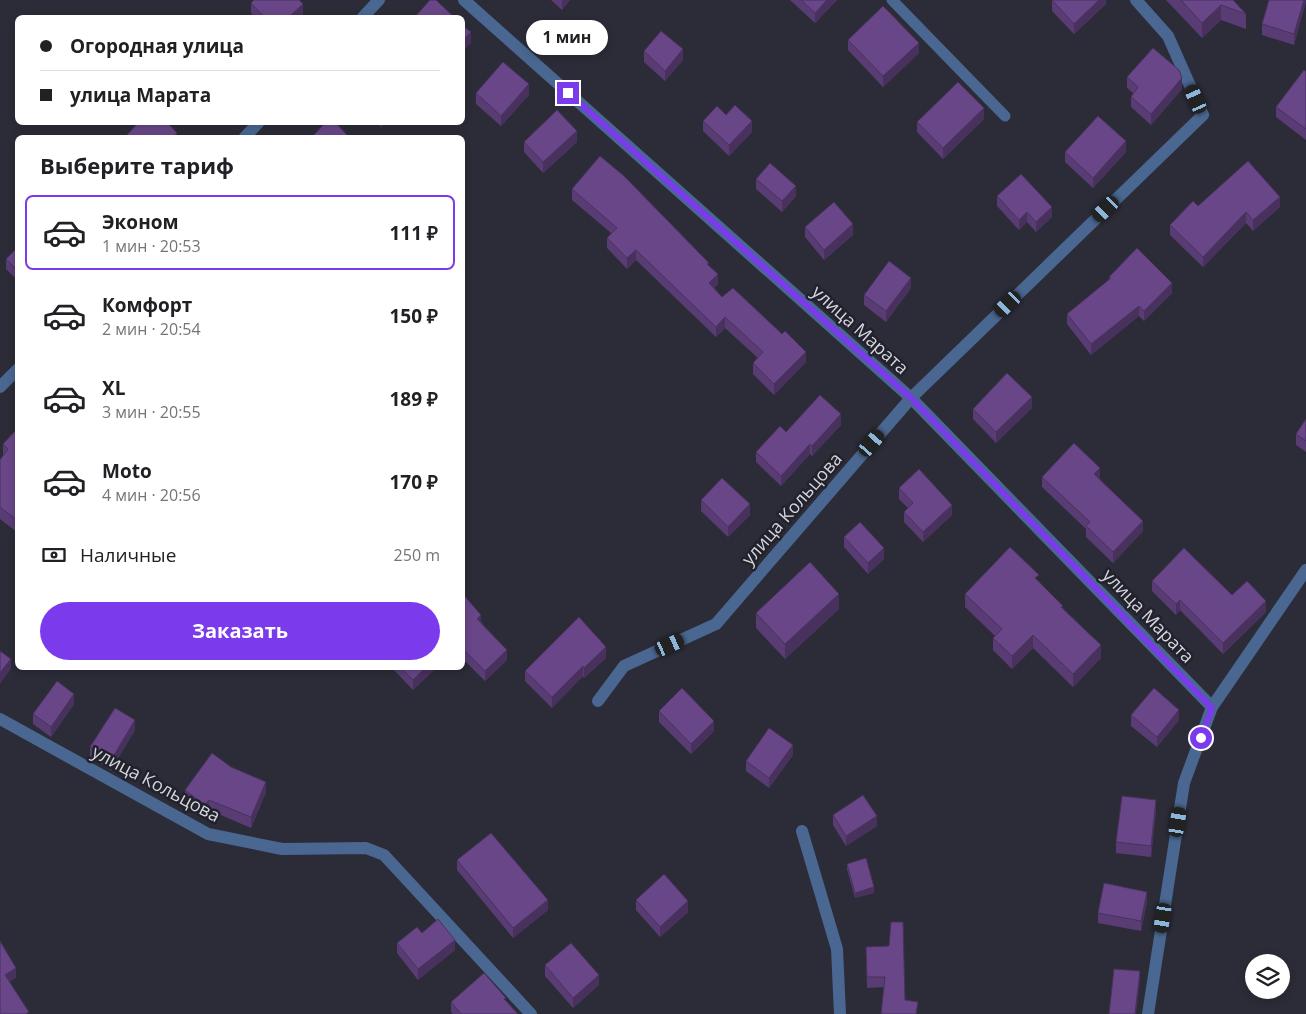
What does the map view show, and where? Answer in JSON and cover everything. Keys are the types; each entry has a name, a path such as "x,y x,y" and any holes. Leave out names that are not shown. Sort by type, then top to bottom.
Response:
{"street":[{"path":"365,15 379,0"},
{"name":"улица Марата","path":"464,0 911,398 1212,708"},
{"name":"улица Кольцова","path":"598,701 624,666 716,624 911,398 1203,115 1168,36 1136,0"},
{"path":"247,135 256,125"},
{"path":"0,387 15,372"},
{"path":"1148,1014 1184,783 1212,708 1306,570"},
{"name":"улица Кольцова","path":"0,718 208,834 282,849 366,848 384,855 531,1014"},
{"path":"802,831 837,949 840,1014"}],"lane":[{"path":"892,0 1005,116"}],"building":[{"path":"254,0 299,0 303,4 291,15 262,15 251,3"},
{"path":"430,0 436,0 452,15 417,15"},
{"path":"801,0 827,0 815,13"},
{"path":"1052,0 1099,0 1074,24"},
{"path":"1181,0 1233,0 1246,14 1221,5 1202,23"},
{"path":"1269,0 1304,0 1294,34 1262,24"},
{"path":"883,6 919,43 883,76 848,40"},
{"path":"465,27 471,32 465,38"},
{"path":"661,31 683,49 665,71 644,51"},
{"path":"1153,48 1179,70 1182,78 1151,114 1131,97 1138,87 1127,77"},
{"path":"503,62 529,84 501,116 476,93"},
{"path":"1304,70 1306,72 1306,129 1276,107"},
{"path":"958,82 984,108 943,148 917,122"},
{"path":"735,105 752,121 729,145 703,121 717,106 726,115"},
{"path":"557,110 577,131 543,162 524,142"},
{"path":"1098,116 1126,141 1093,178 1065,152"},
{"path":"136,125 170,125 177,133 175,135 127,135"},
{"path":"323,125 338,125 347,135 314,135"},
{"path":"600,156 624,176 709,263 707,264 718,274 709,283 722,297 733,288 782,334 785,331 806,352 774,384 753,363 763,352 725,317 716,327 636,250 627,258 607,238 617,228 572,189"},
{"path":"1248,161 1280,197 1253,220 1246,212 1203,257 1170,225 1193,201 1198,206"},
{"path":"770,163 796,186 782,201 756,179"},
{"path":"1021,174 1052,207 1036,222 1027,212 1019,220 997,196"},
{"path":"834,202 853,224 824,250 805,227"},
{"path":"1137,248 1172,283 1144,311 1139,306 1091,344 1067,314 1111,278 1109,277"},
{"path":"15,250 15,268 6,259"},
{"path":"889,261 911,278 886,311 864,295"},
{"path":"1007,373 1032,397 996,432 973,409"},
{"path":"820,395 841,414 781,476 756,452 780,426 786,432"},
{"path":"1306,419 1306,441 1296,434"},
{"path":"15,431 15,519 0,507 0,460 8,449 3,444"},
{"path":"1074,443 1100,468 1094,474 1143,521 1113,552 1086,526 1090,522 1042,477"},
{"path":"919,469 952,505 923,532 904,512 913,503 899,488"},
{"path":"722,478 750,504 728,527 701,500"},
{"path":"860,522 884,548 868,563 844,537"},
{"path":"1010,547 1039,575 1035,578 1063,606 1061,607 1101,645 1073,674 1033,635 1012,656 993,638 1002,629 965,594"},
{"path":"1184,548 1232,595 1247,581 1266,601 1223,643 1180,600 1176,604 1152,581"},
{"path":"810,562 839,594 785,644 756,613"},
{"path":"465,596 481,615 477,619 507,650 485,671 465,651"},
{"path":"579,617 606,647 584,668 583,666 552,697 525,671"},
{"path":"0,651 11,659 0,673"},
{"path":"403,670 423,670 413,680"},
{"path":"57,681 74,694 51,727 33,714"},
{"path":"682,688 714,721 691,744 659,711"},
{"path":"1154,688 1179,710 1157,737 1131,715"},
{"path":"115,708 135,720 111,760 90,747"},
{"path":"769,728 793,745 769,778 746,761"},
{"path":"212,753 231,767 266,782 251,817 209,800 205,805 185,790"},
{"path":"863,795 877,816 846,836 833,815"},
{"path":"1122,796 1156,800 1151,846 1116,842"},
{"path":"491,833 548,900 513,928 457,860"},
{"path":"866,858 874,887 855,893 847,864"},
{"path":"664,874 688,901 660,927 636,900"},
{"path":"1104,883 1147,892 1141,921 1098,913"},
{"path":"438,919 455,940 418,969 397,943 417,927 422,933"},
{"path":"891,922 903,922 905,1000 918,1002 916,1014 881,1014 885,977 867,977 866,947 889,946"},
{"path":"0,941 16,968 5,975 29,1012 26,1014 0,1014"},
{"path":"571,943 599,975 573,998 545,965"},
{"path":"1114,969 1140,971 1135,1014 1109,1014"},
{"path":"484,973 518,1014 461,1014 451,1002"}],"route":[{"path":"568,93 911,398 1212,708 1201,738"}]}
